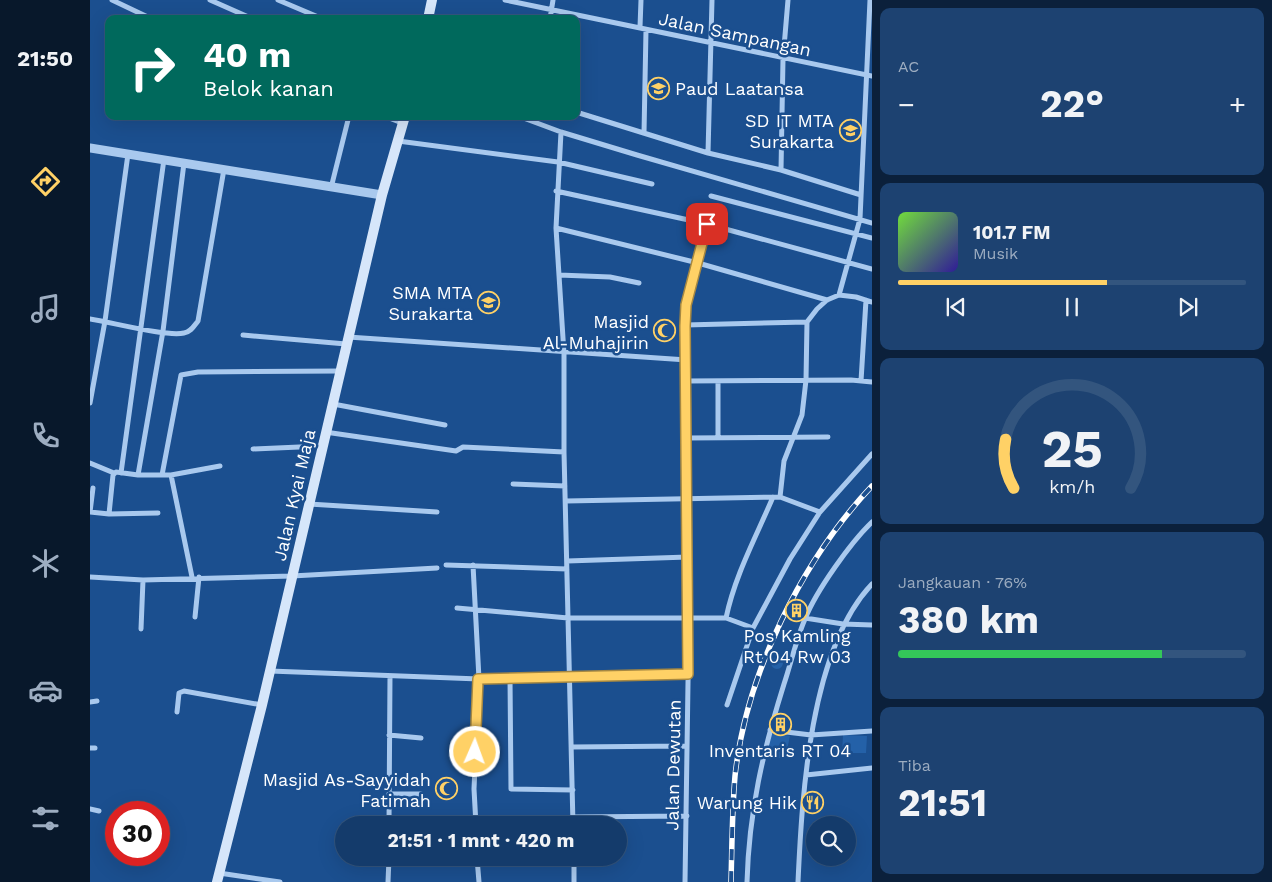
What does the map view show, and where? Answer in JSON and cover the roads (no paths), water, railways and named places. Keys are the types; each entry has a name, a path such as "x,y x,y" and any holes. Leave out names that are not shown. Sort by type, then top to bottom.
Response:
{"main road":[{"path":"429,15 432,0"},
{"name":"Jalan Kyai Maja","path":"218,878 262,705 382,196 404,120"}],"street":[{"path":"112,0 144,15"},
{"path":"210,0 244,15"},
{"path":"278,0 314,15"},
{"name":"Jalan Sampangan","path":"505,0 578,15"},
{"path":"551,15 553,0"},
{"path":"640,27 641,0"},
{"path":"708,153 712,0"},
{"path":"781,170 784,59 788,0"},
{"path":"839,295 860,219 869,75 870,0"},
{"name":"Jalan Sampangan","path":"580,15 869,75"},
{"path":"644,132 646,30"},
{"path":"580,113 708,153 781,170 861,194"},
{"path":"331,188 347,120"},
{"path":"528,120 560,132 745,188 872,222"},
{"path":"560,132 556,191 556,228 564,354 564,452 573,816"},
{"path":"398,140 558,162 652,184"},
{"path":"90,148 382,196"},
{"path":"90,403 105,321 128,154"},
{"path":"121,473 164,159"},
{"path":"138,475 163,331 184,163"},
{"path":"90,319 183,333 192,329 198,321 224,169"},
{"path":"556,191 707,224 872,269"},
{"path":"711,196 872,238"},
{"name":"Jalan Dewutan","path":"685,882 689,617 685,438 687,360 685,326 686,305 707,224"},
{"path":"556,228 698,264 827,300"},
{"path":"559,275 610,277 639,283"},
{"path":"780,497 784,461 802,415 806,380 807,322 827,300 839,295 869,301 861,381"},
{"path":"685,326 807,322"},
{"path":"243,335 687,360"},
{"path":"162,475 182,375 198,372 340,371"},
{"path":"686,381 806,380 872,382"},
{"path":"718,382 718,438"},
{"path":"332,404 445,425"},
{"path":"325,432 456,451 463,447 564,452"},
{"path":"685,438 828,438"},
{"path":"254,449 322,446"},
{"path":"727,705 753,628 790,559 820,512 872,454"},
{"path":"90,464 114,473 138,475 171,475 220,466"},
{"path":"110,514 114,473"},
{"path":"171,475 192,577"},
{"path":"513,484 565,486"},
{"path":"93,488 90,512 158,514"},
{"path":"726,618 737,578 773,497"},
{"path":"566,501 780,497 820,512"},
{"path":"309,504 437,512"},
{"path":"747,882 748,851 756,784 770,730 805,618 831,574 872,522"},
{"path":"567,561 688,558"},
{"path":"446,565 567,570"},
{"path":"473,565 478,679 474,789 476,816"},
{"path":"90,577 143,580 192,577 292,576 437,568"},
{"path":"195,617 199,577"},
{"path":"141,629 143,580"},
{"path":"798,882 801,818 806,775 811,735 821,693 843,624 872,584"},
{"path":"457,608 568,618 726,618 753,628"},
{"path":"805,618 872,626"},
{"path":"270,671 478,679 688,674"},
{"path":"390,676 390,816"},
{"path":"510,678 511,789 573,790"},
{"path":"177,712 178,693 184,691 262,705"},
{"path":"90,702 97,702"},
{"path":"770,730 811,735 872,731"},
{"path":"389,735 421,738"},
{"path":"572,747 686,746"},
{"path":"806,775 872,768"},
{"path":"390,794 421,794"},
{"path":"90,810 99,811"},
{"path":"627,817 687,816"},
{"path":"388,882 389,866"},
{"path":"477,866 478,882"},
{"path":"574,866 574,882"},
{"path":"229,882 230,875"},
{"path":"218,878 230,875 280,882"}],"railway":[{"path":"731,882 735,776 741,737 751,698 781,620 801,583 846,516 872,486"}],"place":[{"name":"Paud Laatansa","path":"659,88"},
{"name":"SD IT MTA Surakarta","path":"850,130"},
{"name":"SMA MTA Surakarta","path":"489,302"},
{"name":"Masjid Al-Muhajirin","path":"665,331"},
{"name":"Pos Kamling Rt 04 Rw 03","path":"797,610"},
{"name":"Inventaris RT 04","path":"780,725"},
{"name":"Masjid As-Sayyidah Fatimah","path":"447,789"},
{"name":"Warung Hik","path":"813,802"}]}
